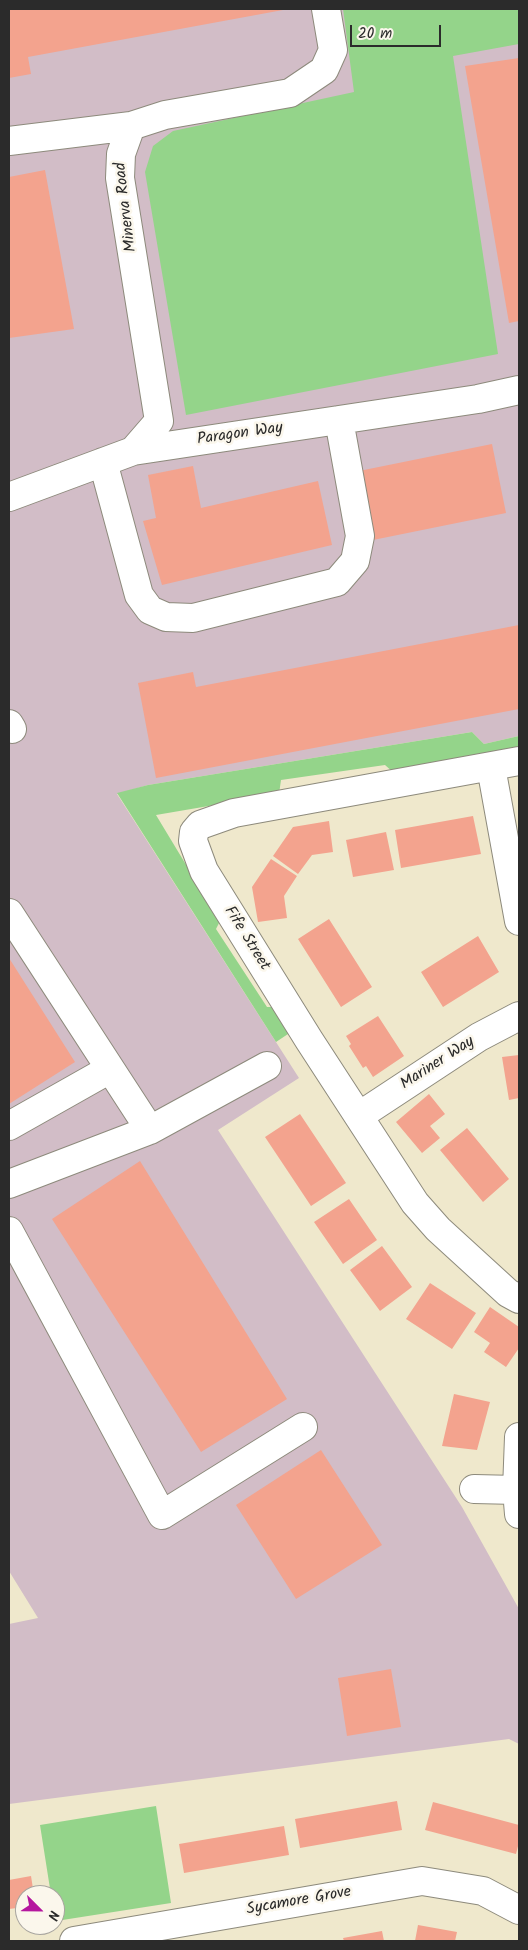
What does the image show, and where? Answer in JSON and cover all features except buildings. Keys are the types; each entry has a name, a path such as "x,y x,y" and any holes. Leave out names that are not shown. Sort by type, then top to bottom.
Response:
{"street":[{"path":"9,141 131,126 166,114 290,93 324,70 333,50 326,9"},
{"name":"Minerva Road","path":"131,126 121,154 120,178 159,421 133,451"},
{"name":"Paragon Way","path":"9,498 133,451 478,399 519,390"},
{"path":"103,462 139,595 150,610 166,617 193,618 337,582 355,562 360,536 339,420"},
{"name":"Fife Street","path":"519,761 234,813 200,825 194,832 193,841 204,871 415,1203 438,1229 508,1293 519,1299"},
{"path":"491,767 519,921"},
{"path":"9,913 150,1130"},
{"name":"Mariner Way","path":"359,1116 479,1037 519,1016"},
{"path":"9,1184 150,1130 266,1066"},
{"path":"9,1126 110,1069"},
{"path":"9,1231 162,1515 303,1427"},
{"path":"474,1489 518,1502 519,1437"},
{"name":"Sycamore Grove","path":"74,1941 126,1936 422,1881 483,1891 519,1910"}],"shaded area":[{"path":"9,9 519,9 519,736 484,744 472,732 148,785 117,794 299,1078 218,1130 462,1507 519,1609 519,1744 509,1739 9,1804 9,1624 38,1618 9,1571"}],"green space":[{"path":"343,9 519,9 519,44 453,56 498,354 186,415 145,172 153,146 173,131 354,92"},
{"path":"472,732 484,744 519,736 519,750 394,773 385,765 281,780 279,794 156,815 220,921 216,929 267,1007 274,1007 291,1032 276,1042 117,793 148,785"},
{"path":"156,1806 171,1903 65,1920 65,1885 49,1885 40,1825"}]}
